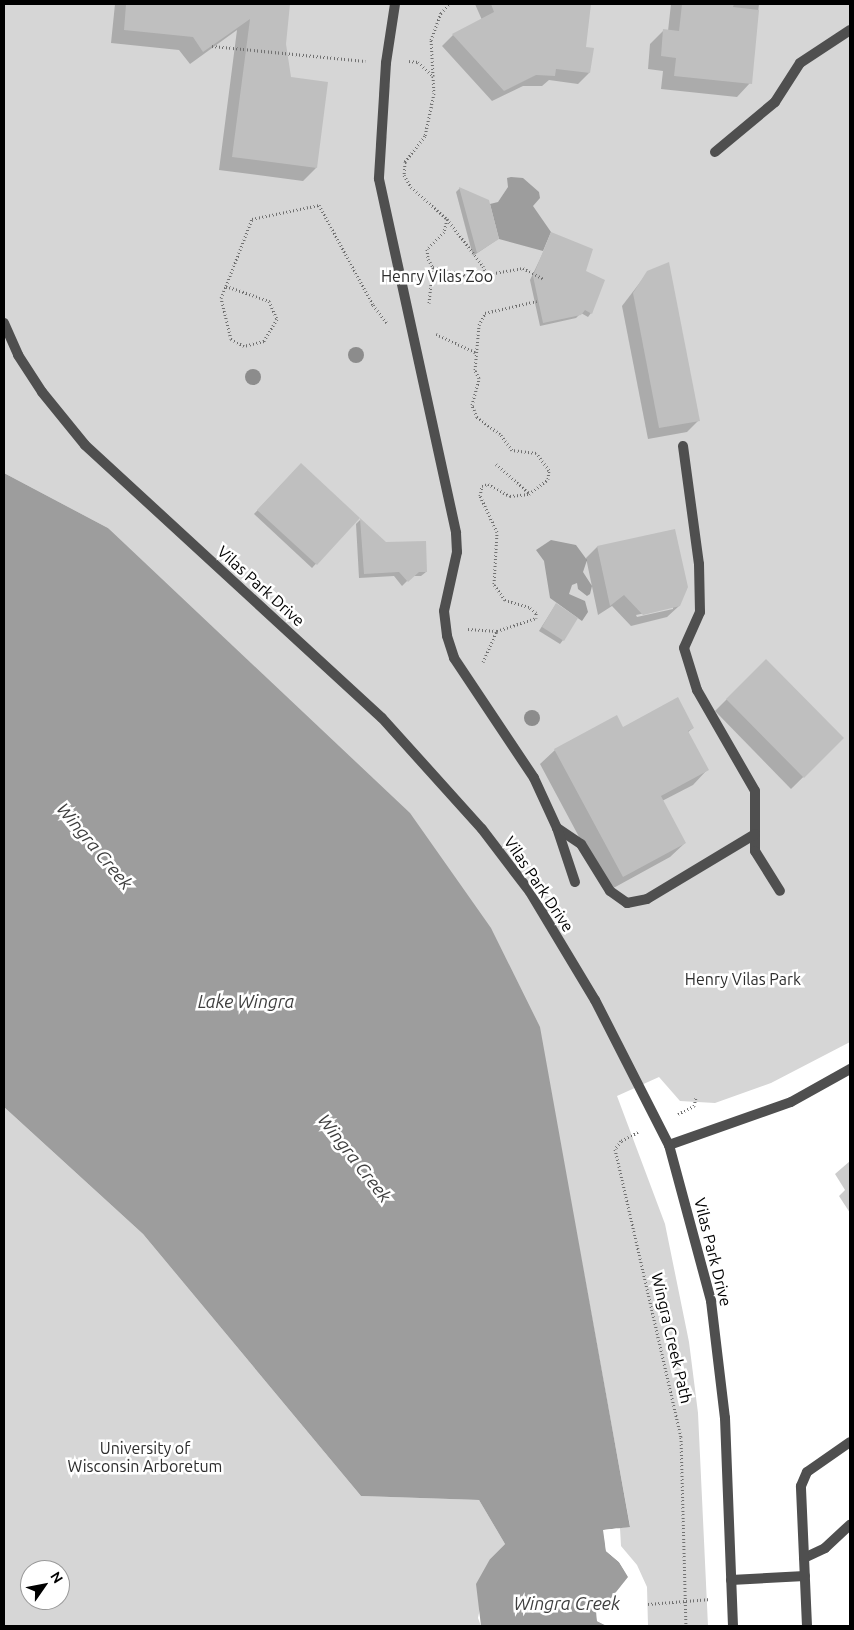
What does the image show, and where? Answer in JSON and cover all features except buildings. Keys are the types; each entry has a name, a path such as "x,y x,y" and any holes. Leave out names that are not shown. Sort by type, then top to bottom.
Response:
{"street":[{"path":"395,4 386,64 379,180 408,325 456,533 457,552 444,611 445,624 454,658 534,778 557,828 575,882"},
{"path":"716,152 774,102 800,63 850,30"},
{"name":"Vilas Park Drive","path":"4,323 18,355 42,392 85,445 382,718 482,829 530,892 566,952 669,1145 711,1301 725,1418 733,1626"},
{"path":"683,446 699,564 700,612 684,648 697,690 755,791 755,851 780,891"},
{"path":"557,828 581,844 610,891 627,903 647,899 755,834"},
{"path":"669,1145 791,1102 850,1069"},
{"path":"807,1626 800,1486 807,1472 850,1442"},
{"path":"804,1558 825,1548 850,1525"},
{"path":"731,1580 805,1576"}],"path":[{"path":"432,76 431,40 441,13 449,4"},
{"path":"226,286 269,301 277,319 264,341 244,346 231,338 222,298 226,286 252,219 319,205 373,305"},
{"path":"446,219 483,266 487,276"},
{"path":"408,325 425,314 432,296 433,267"},
{"path":"445,624 497,631 525,624 536,618 536,613 505,600 494,584 498,532 480,496 482,486 488,484 510,496 529,494 548,479 549,470 536,453 512,450 500,434 477,417 472,405 479,378 476,370 475,352 480,338 479,325 485,313 537,301"},
{"path":"408,325 433,332 475,352"},
{"path":"496,464 529,494"},
{"path":"472,686 497,631"},
{"name":"Wingra Creek Path","path":"686,1626 681,1437 615,1149 629,1136 694,1106 696,1097"},
{"path":"648,1604 732,1598"}],"green space":[{"name":"Henry Vilas Zoo","path":"4,4 850,4 850,1042 771,1083 715,1103 680,1101 659,1077 617,1096 665,1224 689,1342 698,1413 708,1626 648,1626 647,1587 637,1565 621,1546 620,1528 630,1526 554,1110 108,528 4,473"},
{"name":"University of Wisconsin Arboretum","path":"4,1107 143,1234 361,1496 479,1500 505,1544 490,1559 478,1618 481,1626 4,1626"}],"water":[{"path":"507,178 523,178 539,192 540,198 533,206 551,232 543,251 499,239 490,204 498,202 508,187"},
{"name":"Lake Wingra","path":"4,473 108,528 410,813 491,928 540,1027 630,1527 604,1530 606,1551 619,1562 629,1577 605,1606 596,1607 597,1621 607,1626 481,1626 476,1584 490,1559 505,1544 479,1500 361,1496 143,1234 4,1107"},
{"path":"551,540 576,545 587,560 583,572 592,586 590,594 587,596 578,589 577,583 572,585 569,594 585,601 588,612 582,621 550,598 544,561 536,550"}],"pier":[{"path":"620,1528 606,1532 609,1549 621,1561 631,1578 607,1608 598,1609 599,1620 607,1626 597,1621 596,1607 605,1606 628,1577 619,1562 606,1551 603,1530"}],"water label":[{"name":"Wingra Creek","path":"95,846"},
{"name":"Wingra Creek","path":"355,1158"},
{"name":"Wingra Creek","path":"567,1603"}],"park label":[{"name":"Henry Vilas Park","path":"743,979"}]}
